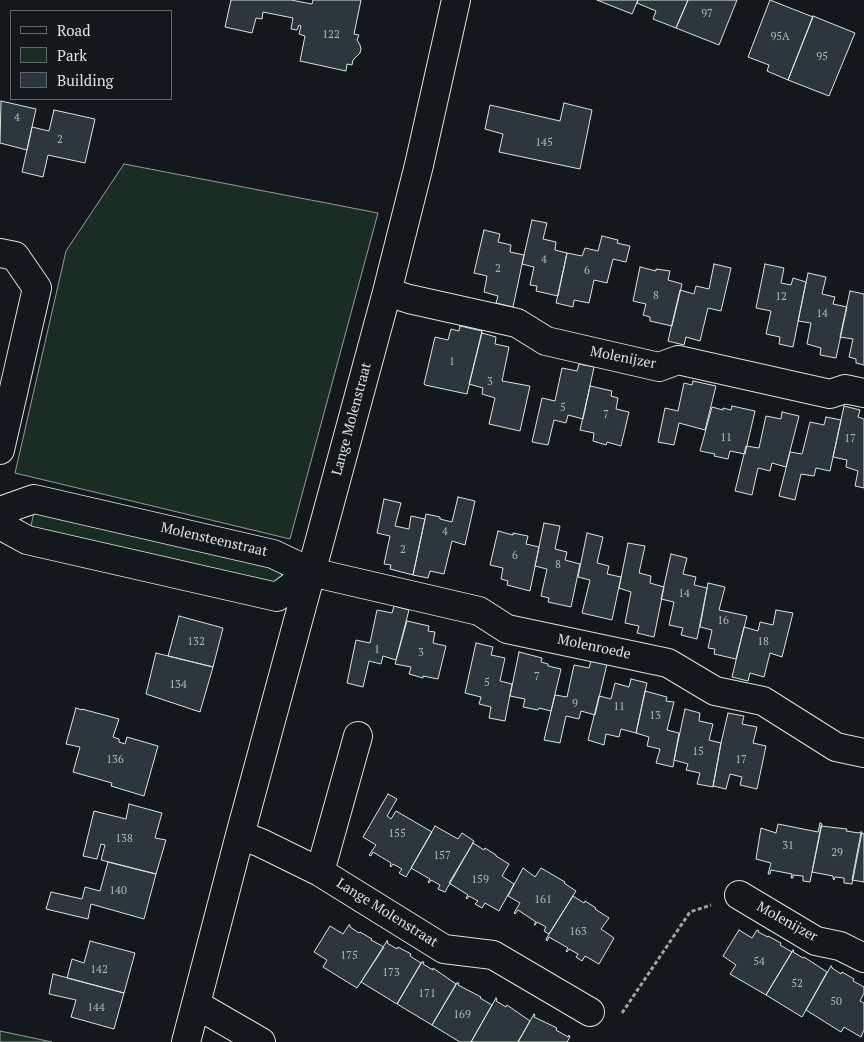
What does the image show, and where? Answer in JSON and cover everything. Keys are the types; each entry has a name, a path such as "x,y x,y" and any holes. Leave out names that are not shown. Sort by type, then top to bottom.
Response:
{"street":[{"name":"Lange Molenstraat","path":"186,1042 310,572 387,292 419,165 456,0"},
{"path":"0,253 15,256 37,288 0,450"},
{"name":"Molenijzer","path":"387,292 409,300 516,323 546,341 659,367 678,360 830,394 845,389 864,393"},
{"name":"Molensteenstraat","path":"0,511 34,499 273,554 310,572"},
{"path":"0,525 27,540 277,597 310,572"},
{"name":"Molenroede","path":"310,572 479,611 507,629 668,663 715,691 763,701 836,747 864,754"},
{"path":"320,872 358,736"},
{"name":"Lange Molenstraat","path":"240,835 261,842 320,872 444,949 493,955 590,1012"},
{"name":"Molenijzer","path":"739,894 816,940 840,946 864,958"},
{"path":"196,1005 261,1042"}],"path":[{"path":"618,1018 690,912 739,894"}],"green space":[{"path":"124,164 378,213 290,539 15,473 66,251"},
{"path":"34,512 269,564 281,573 282,576 277,584 30,530"},
{"path":"0,1031 52,1042 0,1042"}],"building":[{"path":"231,0 291,0 312,4 313,0 361,0 354,34 359,35 357,40 361,49 360,53 353,60 352,65 347,64 346,71 300,61 305,36 299,34 301,26 299,25 297,30 291,29 293,18 263,12 262,19 256,18 252,33 225,27"},
{"path":"597,0 638,0 632,14"},
{"path":"638,0 688,0 676,28 653,19 656,11 637,3"},
{"path":"688,0 737,0 719,45 676,28"},
{"path":"770,0 813,17 788,80 767,71 769,65 748,57"},
{"path":"813,16 855,33 829,96 788,80"},
{"path":"1,101 36,109 27,150 0,143"},
{"path":"564,103 592,110 580,169 499,152 503,134 485,129 490,105 560,121"},
{"path":"54,110 95,119 85,163 48,155 43,177 22,172 32,127 49,131"},
{"path":"532,220 547,223 543,239 556,242 555,250 567,253 558,296 536,291 537,286 530,285 534,267 522,264"},
{"path":"484,230 500,234 498,242 511,245 510,252 524,255 513,307 496,303 498,296 484,292 487,276 474,273"},
{"path":"602,236 618,240 617,243 630,246 626,262 613,259 607,283 594,280 589,303 574,300 573,307 556,303 567,253 582,256 585,248 598,251"},
{"path":"714,264 731,268 721,311 708,308 700,341 686,337 684,345 668,341 680,290 694,294 696,286 709,289"},
{"path":"765,264 784,268 781,283 791,285 793,278 806,282 793,347 779,344 780,337 766,334 771,311 756,308"},
{"path":"640,267 656,271 656,269 670,271 668,280 682,284 672,326 650,321 650,317 643,315 646,304 633,301"},
{"path":"808,273 826,277 822,294 835,297 833,304 847,307 836,358 820,355 821,348 807,344 811,323 798,321"},
{"path":"850,291 864,294 864,365 856,363 856,359 849,357 853,339 840,337"},
{"path":"460,326 482,331 467,394 425,385 435,337 448,340 451,329 459,331"},
{"path":"482,333 496,337 495,344 509,347 502,381 530,386 520,431 489,424 495,398 482,394 483,388 469,384"},
{"path":"579,364 594,367 583,419 568,415 566,423 554,420 548,445 532,442 542,398 555,401 562,368 577,371"},
{"path":"693,381 716,386 705,430 679,423 674,445 658,442 665,408 678,411 684,383 692,385"},
{"path":"590,386 612,391 611,396 618,398 616,409 629,412 621,446 607,442 606,445 593,441 594,433 580,430"},
{"path":"732,406 755,411 745,454 730,451 728,459 700,451 712,407 731,410"},
{"path":"844,406 860,410 858,417 864,419 864,488 855,486 858,471 846,467 847,460 833,457"},
{"path":"782,412 799,416 786,467 772,463 770,471 758,468 752,495 735,491 746,446 759,448 766,416 781,419"},
{"path":"826,417 841,420 830,471 816,468 814,476 801,474 795,500 779,496 790,452 802,454 810,422 824,425"},
{"path":"458,497 475,501 465,545 452,541 444,574 430,571 428,578 413,575 426,514 452,522"},
{"path":"384,499 401,503 395,526 409,529 411,516 425,519 413,575 390,569 391,565 384,564 390,536 377,533"},
{"path":"544,523 560,526 555,549 567,552 565,560 580,564 571,607 548,602 549,598 541,596 547,569 535,566"},
{"path":"498,531 528,536 526,544 539,547 530,591 507,585 508,581 501,579 503,568 490,565"},
{"path":"587,533 603,537 597,563 609,566 607,574 621,577 612,620 582,613 590,580 578,577"},
{"path":"628,543 645,546 639,573 651,576 650,583 664,587 654,637 637,633 639,626 625,623 631,592 619,588"},
{"path":"671,554 687,558 683,574 696,577 694,585 707,588 697,639 681,635 683,628 669,625 674,602 661,599"},
{"path":"708,583 725,587 719,610 747,616 736,659 714,654 715,649 708,648 712,630 700,627"},
{"path":"394,606 409,610 396,660 383,656 381,664 369,661 363,687 347,683 356,640 370,643 377,610 392,613"},
{"path":"776,610 793,613 782,657 770,653 764,677 750,673 748,681 732,677 744,627 758,631 760,622 773,625"},
{"path":"179,616 223,628 213,667 168,656"},
{"path":"407,621 429,626 428,631 435,632 433,643 446,646 438,679 423,676 423,678 409,674 411,667 395,664"},
{"path":"476,643 493,647 491,655 505,658 500,681 512,684 505,721 489,718 491,707 479,704 481,697 465,693"},
{"path":"519,652 542,658 541,662 561,669 551,711 523,707 525,699 510,696"},
{"path":"156,653 213,667 200,712 146,694"},
{"path":"591,661 607,664 595,715 581,711 579,719 566,716 560,743 544,740 555,695 567,697 574,665 589,668"},
{"path":"631,679 647,683 636,733 621,729 619,737 606,734 604,745 588,740 599,696 611,699 615,683 629,687"},
{"path":"645,691 667,697 666,701 674,702 667,730 679,733 673,767 656,763 660,749 647,746 649,737 636,733"},
{"path":"76,708 119,719 113,737 119,739 119,742 125,744 127,737 158,746 144,796 111,786 112,783 73,772 80,747 66,744"},
{"path":"685,709 700,713 699,721 713,724 709,740 721,743 713,787 697,784 700,773 686,770 688,764 674,760"},
{"path":"728,713 744,716 742,724 757,727 753,743 766,746 757,789 740,785 742,777 730,774 726,789 713,786"},
{"path":"388,794 397,799 387,816 391,819 396,811 432,832 406,877 399,873 402,869 393,864 391,867 391,863 373,852 371,856 369,855 376,845 363,837"},
{"path":"129,804 162,813 155,838 166,840 156,874 101,860 105,845 101,844 97,859 83,856 94,811 126,819"},
{"path":"820,823 822,824 810,882 803,881 803,876 793,875 793,878 791,878 792,874 771,870 770,874 768,874 771,863 756,859 761,828 776,833 778,824 818,832"},
{"path":"435,826 458,839 462,833 474,841 445,892 438,889 440,885 431,880 429,883 430,879 411,868"},
{"path":"821,826 862,832 852,884 844,883 844,878 835,877 834,880 833,876 812,872"},
{"path":"861,833 864,834 864,882 852,880"},
{"path":"473,843 484,850 485,848 509,864 502,876 514,884 499,911 485,903 482,908 475,904 478,901 469,896 467,899 468,895 449,883"},
{"path":"108,862 156,874 144,919 91,904 88,919 46,909 51,892 82,899 85,887 100,891"},
{"path":"523,868 535,877 541,868 576,891 549,934 544,931 546,927 537,922 534,925 536,922 518,910 514,913 520,903 508,896"},
{"path":"573,896 584,903 585,901 609,918 601,929 614,938 599,964 585,956 582,961 576,957 578,954 569,949 567,952 568,948 549,937 547,941 546,939"},
{"path":"349,925 384,947 357,988 323,967 327,960 314,952 330,926 343,934"},
{"path":"739,930 752,938 757,930 781,943 780,945 792,952 766,995 730,974 736,965 723,956"},
{"path":"90,941 135,953 124,993 67,978 72,959 84,963"},
{"path":"387,941 387,943 397,949 398,947 411,954 410,956 421,963 397,1004 361,982"},
{"path":"793,950 793,952 827,972 802,1017 766,995"},
{"path":"422,962 456,984 432,1025 397,1004"},
{"path":"831,966 864,987 864,993 860,1001 864,1003 864,1030 861,1037 844,1027 841,1032 806,1010"},
{"path":"53,974 124,993 114,1029 71,1017 76,1000 49,994"},
{"path":"457,983 492,1005 471,1042 460,1042 432,1025"},
{"path":"496,998 496,1001 506,1007 507,1005 530,1021 518,1042 471,1042"},
{"path":"534,1014 534,1017 557,1028 556,1030 568,1037 569,1035 570,1037 567,1042 518,1042"}]}
